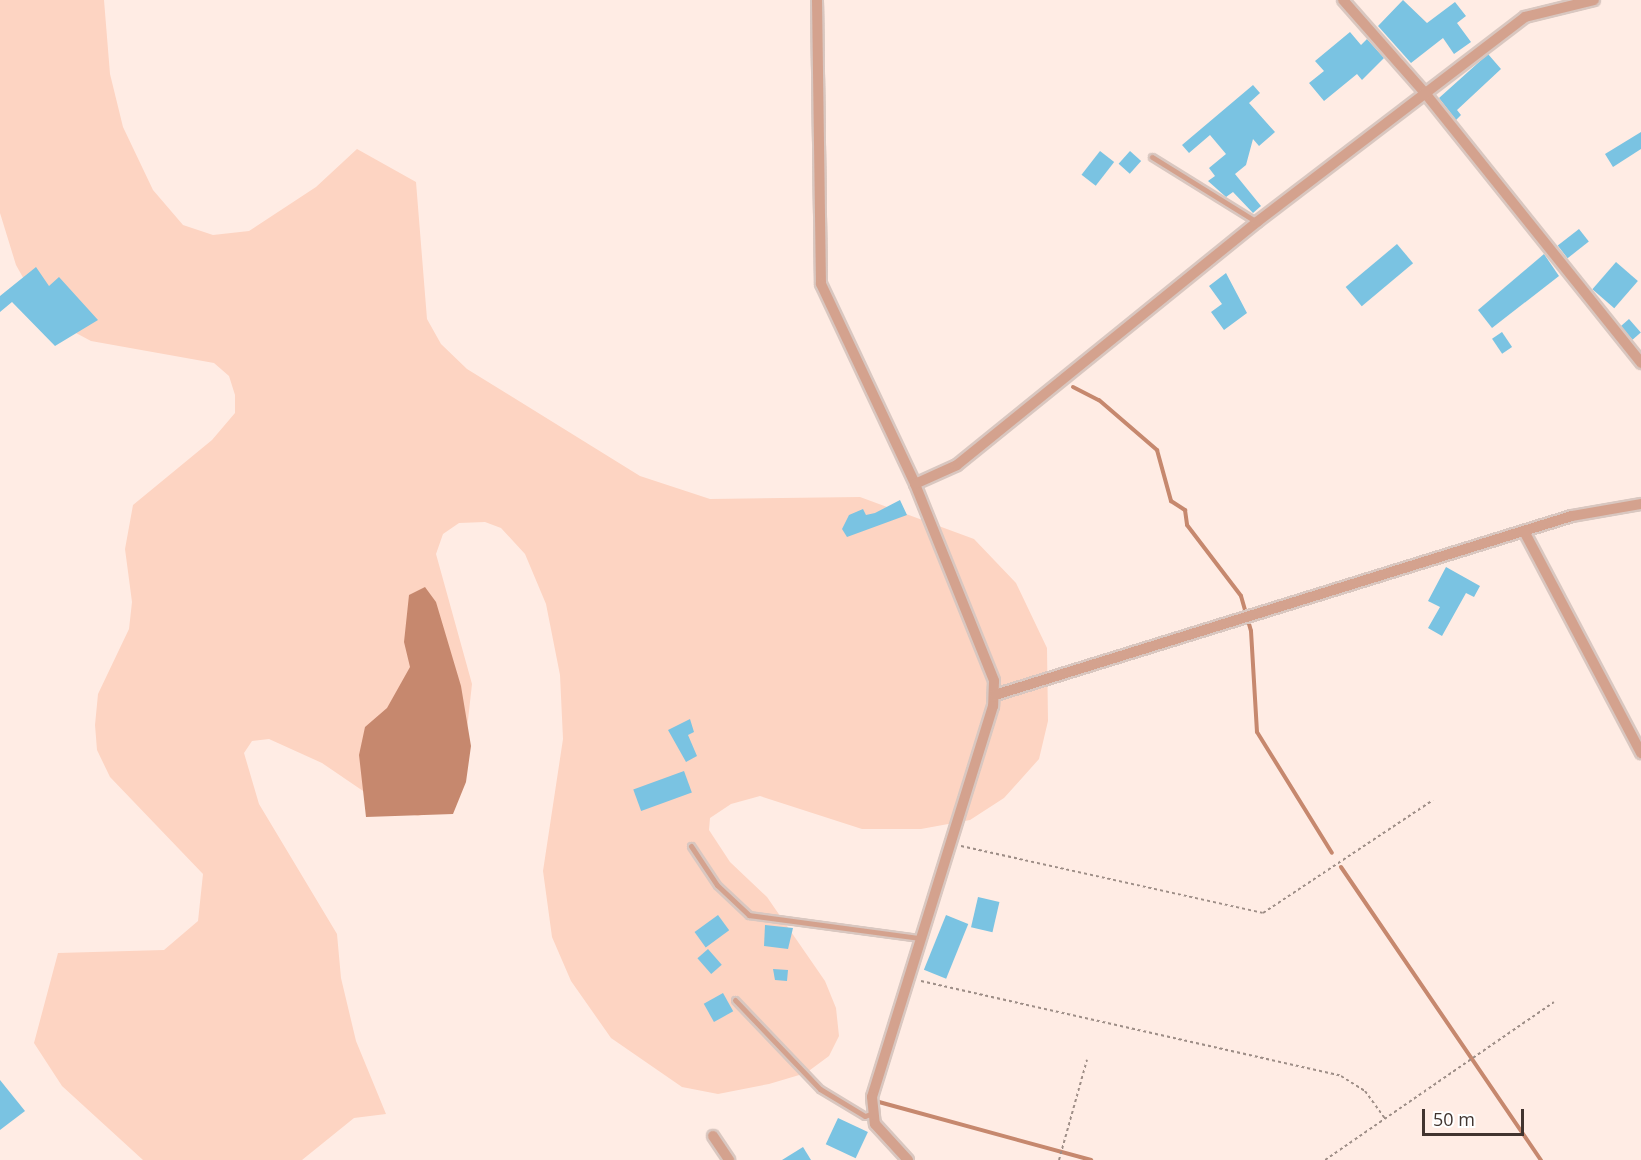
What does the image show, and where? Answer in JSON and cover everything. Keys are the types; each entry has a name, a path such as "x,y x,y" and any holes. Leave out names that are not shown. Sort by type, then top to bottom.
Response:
{"street":[{"path":"817,0 822,284 915,484 995,695 875,1086 873,1113 881,1134 908,1160"},
{"path":"1343,0 1425,93 1641,363"},
{"path":"915,484 957,465 1257,222 1525,17 1548,4 1594,0"},
{"path":"995,695 1525,533 1572,516 1641,504"},
{"path":"1525,533 1641,753"},
{"path":"713,1136 729,1160"}],"lane":[{"path":"1152,156 1257,222"},
{"path":"691,846 717,885 749,915 920,938"},
{"path":"735,1000 820,1089 866,1116 873,1113"}],"path":[{"path":"950,842 1263,913 1433,800"},
{"path":"909,979 1341,1076 1365,1091 1385,1119"},
{"path":"1324,1160 1475,1059 1554,1002"},
{"path":"1059,1160 1087,1060"}],"shaded area":[{"path":"0,0 104,0 110,74 123,127 153,190 183,225 213,235 249,231 316,187 357,149 416,182 427,319 441,344 467,369 640,476 710,499 860,497 974,539 1016,583 1047,648 1048,721 1039,759 1004,798 970,820 921,829 862,829 760,796 731,804 710,818 709,830 730,862 767,897 825,981 836,1008 839,1036 829,1056 806,1073 769,1084 718,1094 682,1087 611,1038 571,981 552,937 543,871 563,739 560,675 546,604 525,554 501,528 485,522 459,523 443,534 436,554 472,684 464,756 435,811 418,816 388,808 322,763 269,739 252,741 244,753 259,804 337,934 341,978 356,1041 386,1114 354,1118 302,1160 143,1160 62,1086 34,1043 58,953 164,950 198,921 203,874 110,777 97,750 95,725 98,694 129,629 132,602 125,549 133,505 212,440 235,413 235,395 229,376 214,363 91,341 61,325 35,299 16,265 0,213"},
{"path":"425,587 436,602 461,686 471,746 466,782 453,814 366,817 359,755 365,727 387,708 410,667 404,642 409,595"}],"building":[{"path":"1403,0 1427,23 1455,2 1466,16 1457,23 1471,42 1454,54 1443,38 1411,63 1378,26"},
{"path":"1350,32 1361,45 1367,39 1384,58 1362,80 1357,74 1324,101 1309,83 1324,71 1315,61"},
{"path":"1488,54 1501,69 1457,110 1461,115 1456,120 1439,98"},
{"path":"1253,85 1260,93 1249,103 1275,132 1259,146 1253,139 1246,165 1235,174 1261,206 1253,213 1233,192 1226,197 1208,181 1215,176 1209,168 1226,154 1210,135 1189,153 1182,145"},
{"path":"1641,132 1641,149 1613,167 1605,154"},
{"path":"1100,151 1114,162 1096,186 1082,175"},
{"path":"1130,151 1141,161 1130,174 1119,164"},
{"path":"1579,229 1589,242 1568,258 1558,246"},
{"path":"1397,244 1413,263 1362,306 1346,287"},
{"path":"1544,254 1559,276 1492,328 1478,310"},
{"path":"1616,262 1638,281 1614,308 1592,289"},
{"path":"36,267 49,286 59,277 98,320 55,346 12,302 0,312 0,296"},
{"path":"1226,273 1247,313 1224,330 1211,312 1222,304 1209,286"},
{"path":"1629,319 1641,333 1633,340 1621,326"},
{"path":"1502,332 1512,347 1502,354 1492,339"},
{"path":"900,500 907,515 847,537 842,529 849,515 863,509 866,515 875,513"},
{"path":"1446,567 1480,586 1474,597 1466,593 1442,636 1428,628 1440,607 1428,601"},
{"path":"690,719 694,732 688,735 697,756 686,762 668,730"},
{"path":"684,771 692,793 641,811 633,789"},
{"path":"978,897 999,902 992,932 971,927"},
{"path":"718,915 729,930 706,947 695,932"},
{"path":"946,915 968,924 946,979 924,970"},
{"path":"765,925 793,928 788,949 764,946"},
{"path":"708,949 722,965 711,974 697,958"},
{"path":"773,969 788,970 787,981 775,980"},
{"path":"723,993 733,1011 714,1022 704,1004"},
{"path":"0,1080 25,1111 0,1130"},
{"path":"838,1118 868,1132 856,1158 826,1144"},
{"path":"803,1147 811,1160 782,1160"}],"waterway":[{"path":"1073,387 1099,400 1157,450 1171,501 1185,510 1187,525 1241,596 1251,631 1257,732 1332,853"},
{"path":"1341,867 1541,1160"},
{"path":"879,1102 1091,1160"}]}
